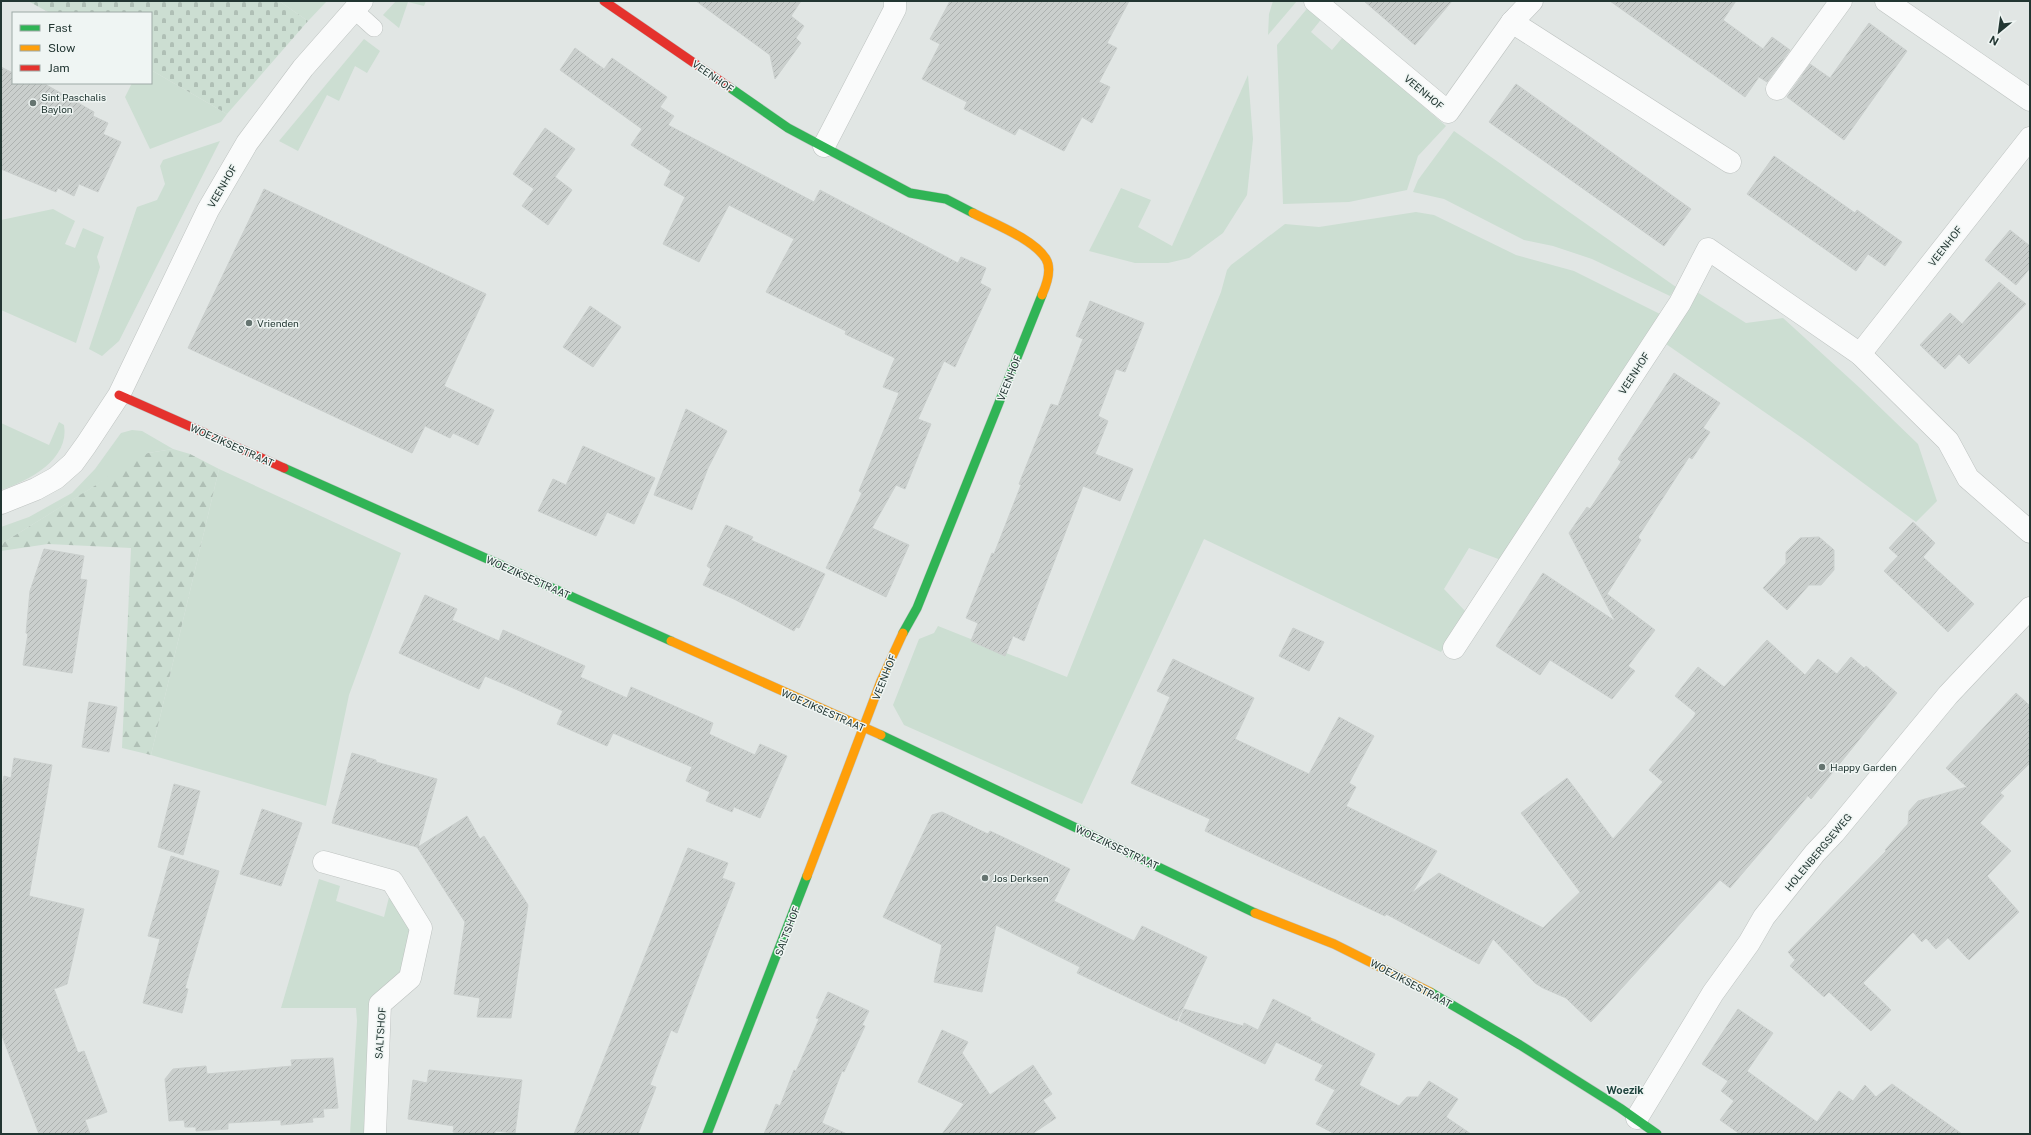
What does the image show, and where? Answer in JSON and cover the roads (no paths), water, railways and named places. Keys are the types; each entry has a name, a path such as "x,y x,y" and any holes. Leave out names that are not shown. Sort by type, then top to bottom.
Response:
{"street":[{"name":"VEENHOF","path":"604,1 788,128 910,193 946,199 1023,239 1036,248 1047,260 1048,273 1045,288 917,608 903,628 864,727"},
{"path":"824,146 895,8 895,1"},
{"name":"VEENHOF","path":"1315,1 1448,112 1512,22 1532,1"},
{"path":"1777,89 1841,1"},
{"path":"1886,1 2030,100"},
{"name":"VEENHOF","path":"119,395 208,210 247,142 304,68 358,5"},
{"path":"1512,22 1730,162"},
{"name":"VEENHOF","path":"1860,354 2030,138"},
{"name":"VEENHOF","path":"1454,648 1680,303 1708,249 1860,354 1948,441 1968,478 2030,532"},
{"path":"1,503 36,489 56,478 67,468 86,445 119,395"},
{"name":"WOEZIKSESTRAAT","path":"119,395 864,727 1248,909 1292,925 1357,955 1427,990 1525,1047 1637,1118 1657,1134"},
{"name":"HOLENBERGSEWEG","path":"1637,1118 1713,993 1749,943 1764,917 1815,853 1834,833 1948,695 2030,608"},
{"name":"SALTSHOF","path":"707,1134 864,727"},
{"name":"SALTSHOF","path":"324,862 392,881 421,928 410,978 380,1004 375,1134"}],"lane":[{"path":"358,5 374,28"}],"place":[{"name":"Sint Paschalis Baylon","path":"33,103"},
{"name":"Vrienden","path":"249,323"},
{"name":"Happy Garden","path":"1822,767"},
{"name":"Jos Derksen","path":"985,878"}],"district":[{"name":"Woezik","path":"1625,1090"}]}
